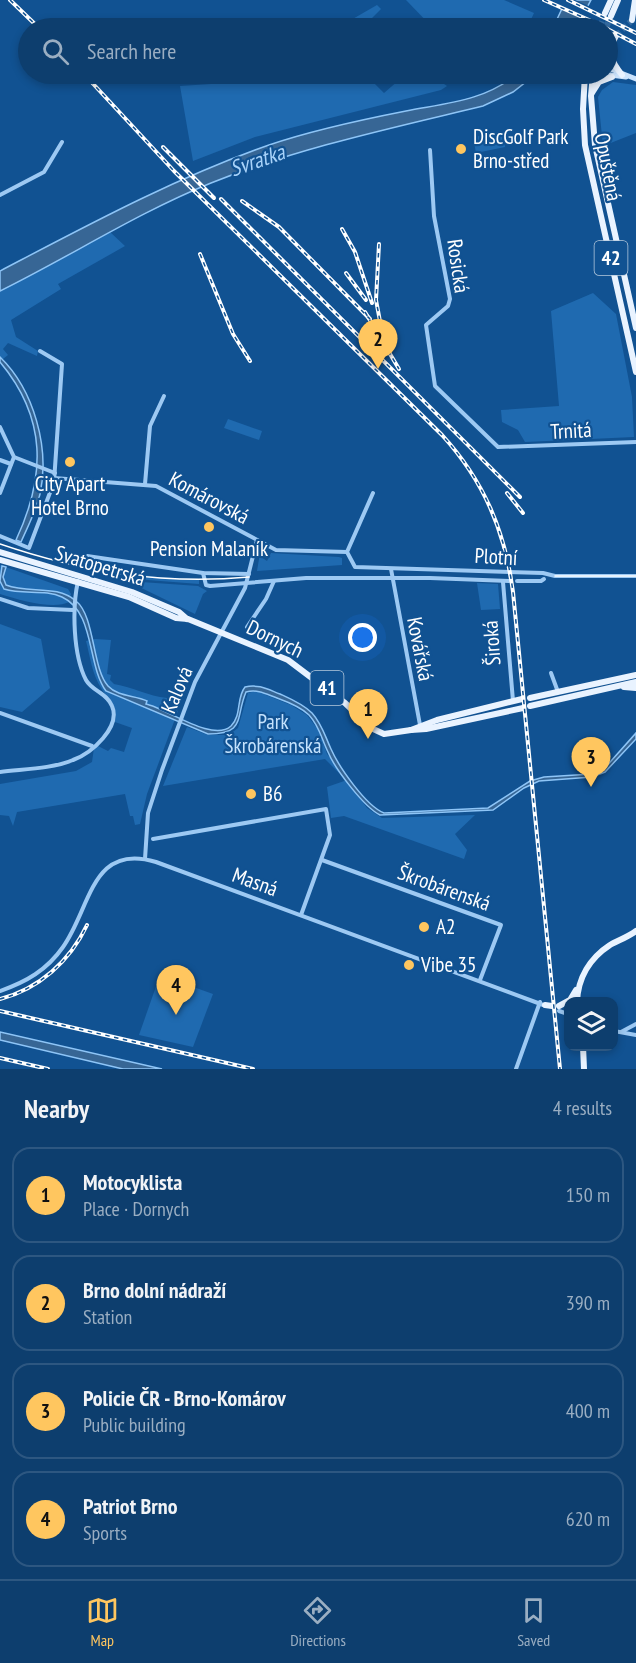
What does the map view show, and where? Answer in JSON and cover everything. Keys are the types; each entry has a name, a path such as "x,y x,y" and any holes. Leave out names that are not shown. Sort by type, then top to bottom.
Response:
{"main road":[{"path":"611,0 608,15 618,0"},
{"path":"634,18 635,0"},
{"path":"618,67 625,76"},
{"path":"618,73 636,79"},
{"path":"618,77 625,76"},
{"name":"Opuštěná","path":"584,84 585,140 636,372"},
{"name":"Opuštěná","path":"592,84 595,145 636,328"},
{"path":"591,96 598,84"},
{"name":"Svatopetrská","path":"0,552 110,592"},
{"name":"Svatopetrská","path":"0,560 140,594 179,612 188,619"},
{"name":"Dornych","path":"110,592 137,600 176,618 188,619 288,660 339,698 377,731 388,734 426,729 523,708"},
{"name":"Dornych","path":"411,730 420,725 513,701 634,674"},
{"path":"531,706 636,682"},
{"path":"621,687 636,688"},
{"path":"551,1006 570,1000 593,959 612,944 636,931"},
{"path":"578,997 579,984"},
{"path":"583,1051 584,1069"}],"street":[{"path":"0,195 44,172 62,142"},
{"name":"Rosická","path":"430,150 433,167 434,216 450,299 447,306 426,325 435,386 494,445 508,449"},
{"path":"0,536 29,548 55,476 62,364 40,351"},
{"path":"145,484 150,426 164,396"},
{"path":"0,427 14,457 0,493"},
{"name":"Trnitá","path":"508,449 636,442"},
{"name":"Komárovská","path":"14,457 55,476 156,486 279,550 347,552"},
{"path":"0,460 11,464"},
{"path":"347,552 373,493"},
{"name":"Kalová","path":"145,859 149,807 177,727 202,667 247,583 257,540"},
{"name":"Plotní","path":"347,552 355,567 543,573 555,576 636,576"},
{"name":"Svatopetrská","path":"87,556 203,573 208,586 274,581"},
{"name":"Kovářská","path":"391,569 420,725"},
{"path":"203,573 249,574"},
{"name":"Plotní","path":"274,581 391,578 509,581"},
{"name":"Plotní","path":"517,581 544,579"},
{"path":"0,772 73,761 108,733 115,715 108,698 86,680 73,609 78,580"},
{"path":"247,627 264,603 274,581"},
{"name":"Široká","path":"503,582 513,701"},
{"path":"0,599 28,608 73,609"},
{"path":"551,673 558,692"},
{"path":"0,713 93,746"},
{"path":"153,839 326,809 330,835 301,915"},
{"name":"Masná","path":"0,991 31,978 54,958 73,931 90,891 109,865 129,857 145,859 564,1012"},
{"name":"Škrobárenská","path":"322,860 501,925 480,980"},
{"path":"516,1069 551,1006"},
{"path":"620,1032 636,1024"},
{"path":"620,1032 636,1035"}],"green space":[{"path":"406,0 504,0 534,13 532,18 423,18"},
{"path":"377,5 381,9 372,18 354,18"},
{"path":"618,83 636,85 636,133 603,146 598,97 602,90 610,84"},
{"path":"375,84 384,93 394,84 444,84 447,86 441,90 255,137 193,161 180,86"},
{"path":"503,132 505,147 476,153 473,137"},
{"path":"110,232 125,246 58,284 61,289 11,320 16,337 38,351 37,356 8,343 3,349 8,355 3,359 0,357 0,291"},
{"path":"593,293 616,314 632,397 634,437 525,442 518,430 502,422 501,410 559,406 551,311"},
{"path":"228,419 262,431 259,440 224,428"},
{"path":"263,551 261,557 267,561 271,553 339,557 342,558 342,565 257,571 260,553"},
{"path":"0,565 68,589 71,594 69,602 46,605 0,594"},
{"path":"123,572 157,577 199,579 199,584 122,578"},
{"path":"127,581 198,586 207,591 203,594 195,614"},
{"path":"477,583 498,584 500,609 481,610"},
{"path":"0,624 41,639 50,688 22,712 0,707"},
{"path":"111,640 107,674 111,675 110,680 114,684 167,698 166,704 178,711 147,794 140,824 135,825 133,816 130,816 125,794 17,812 13,826 9,816 0,815 0,784 76,771 92,762 94,748 98,746 108,751 111,748 124,752 132,728 115,722 114,707 95,677 86,641"},
{"name":"Park Škrobárenská","path":"256,691 291,705 307,715 319,731 327,754 342,772 339,773 325,759 163,786 187,727 208,735 229,735 238,728 248,693"},
{"path":"347,780 367,808 382,818 475,815 455,834 467,850 464,859 344,816 331,818 327,787"},
{"path":"160,975 213,994 193,1047 139,1035"}],"water":[{"path":"566,0 591,0 581,18 558,18"},
{"name":"Svratka","path":"502,84 523,84 513,92 483,106 311,149 211,183 130,221 0,291 0,271 132,203 234,158 302,135 464,100"},
{"path":"0,357 22,386 41,439 43,476 40,494 21,542 16,540 33,493 37,470 37,448 34,426 27,404 0,362"},
{"path":"2,566 6,567 3,577 6,585 60,593 76,601 87,618 103,678 112,690 142,699 147,701 146,704 189,723 213,730 223,730 234,722 245,687 263,688 301,704 318,721 335,757 354,785 369,803 384,813 488,808 530,781 544,777 592,774 603,770 636,733 636,739 605,772 592,777 539,781 524,788 493,810 380,815 358,796 343,777 313,719 290,703 262,692 246,692 234,728 208,734 106,691 100,680 85,626 73,604 55,595 4,589 0,581"},
{"path":"0,1032 162,1069 123,1069 0,1040"}],"pier":[{"path":"563,0 575,0 591,7 586,18 581,18 559,8"}],"tunnel":[{"path":"603,18 605,13"},
{"path":"618,34 632,20"}],"tram line":[{"path":"0,544 61,562 123,574 185,579 249,577"},
{"path":"555,576 636,576"}],"railway":[{"path":"10,0 29,18"},
{"path":"544,0 584,18"},
{"path":"568,0 605,18"},
{"path":"618,24 636,33"},
{"path":"618,35 636,44"},
{"path":"93,84 174,171 442,435 457,452 481,489 498,528 513,592 560,1069"},
{"path":"163,147 214,198"},
{"path":"221,199 520,497"},
{"path":"242,201 279,227 370,319"},
{"path":"342,229 355,252 372,303"},
{"path":"379,244 376,300 382,332"},
{"path":"200,254 233,334 250,361"},
{"path":"346,273 366,300"},
{"path":"365,312 399,369"},
{"path":"507,493 523,513"},
{"path":"0,999 28,988 52,972 72,950 87,925"},
{"path":"0,1011 253,1069"},
{"path":"0,1058 48,1069"}],"place":[{"name":"DiscGolf Park Brno-střed","path":"461,149"},
{"name":"Brno dolní nádraží","path":"378,369"},
{"name":"City Apart Hotel Brno","path":"70,462"},
{"name":"Pension Malaník","path":"209,527"},
{"name":"Motocyklista","path":"368,739"},
{"name":"Policie ČR - Brno-Komárov","path":"591,787"},
{"name":"B6","path":"251,794"},
{"name":"A2","path":"424,927"},
{"name":"Vibe 35","path":"409,965"},
{"name":"Patriot Brno","path":"176,1015"}]}
